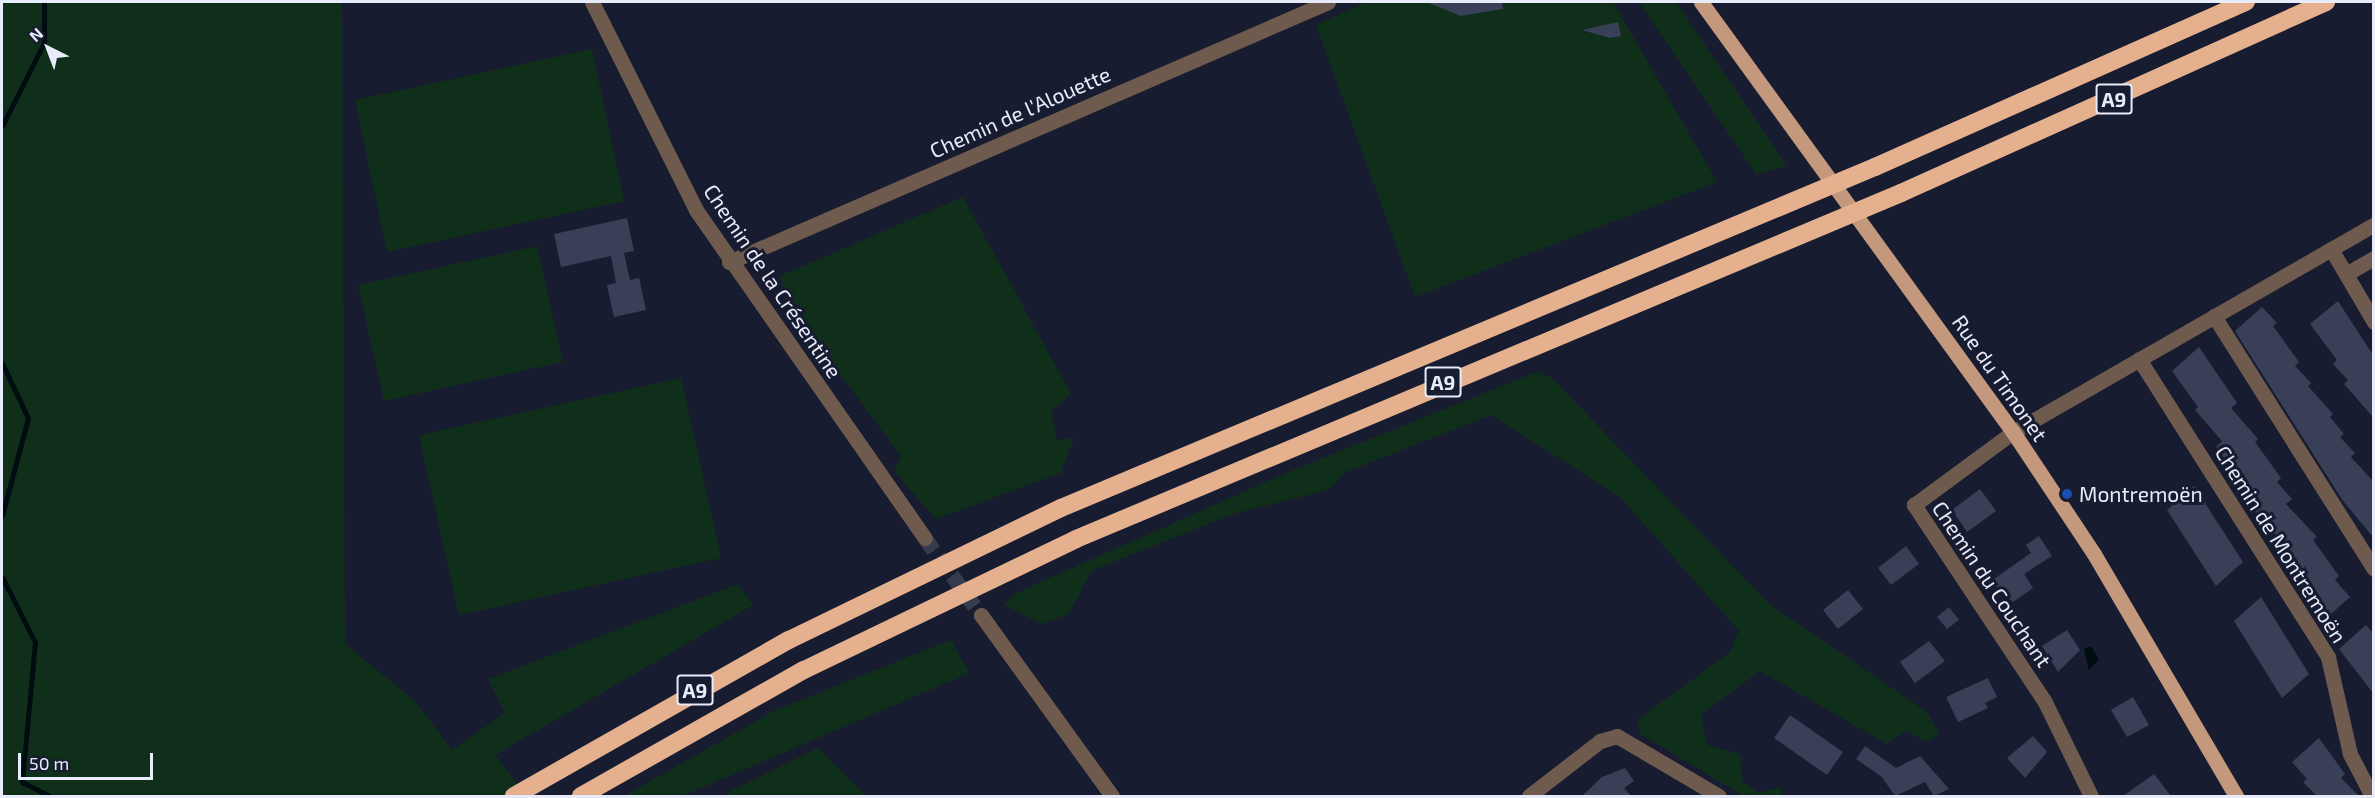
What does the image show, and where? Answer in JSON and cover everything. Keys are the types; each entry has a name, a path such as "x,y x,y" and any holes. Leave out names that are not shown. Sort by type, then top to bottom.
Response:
{"highway":[{"name":"A9","path":"514,796 700,687 969,551 1255,424 1875,167 2246,2"},
{"name":"A9","path":"581,796 804,670 1076,539 1901,193 2326,2"}],"main road":[{"name":"Rue du Timonet","path":"1701,2 2013,432 2094,554 2236,796"}],"street":[{"name":"Chemin de la Crésentine","path":"592,2 696,210 729,262 925,538"},
{"name":"Chemin de l'Alouette","path":"729,262 1328,2"},
{"path":"2013,432 2373,224"},
{"path":"2331,249 2373,322"},
{"path":"2346,274 2373,258"},
{"path":"2214,316 2373,569"},
{"name":"Chemin de Montremoën","path":"2139,359 2328,657 2350,754 2372,796"},
{"name":"Chemin du Couchant","path":"2013,432 1914,505 2045,702 2091,796"},
{"path":"981,615 1112,796"},
{"path":"1529,796 1600,741 1617,736 1719,796"}],"green space":[{"path":"2,2 342,2 345,644 416,702 452,750 505,713 488,679 738,584 753,605 495,755 526,796 2,796"},
{"path":"1366,2 1613,2 1717,182 1415,297 1316,25"},
{"path":"1639,2 1676,2 1787,166 1756,174"},
{"path":"592,49 624,201 387,252 355,100"},
{"path":"963,197 1071,394 1051,411 1057,441 1075,437 1060,473 936,519 894,471 901,456 788,304 780,276"},
{"path":"537,246 563,362 384,401 358,285"},
{"path":"1537,372 1552,378 1769,604 1927,712 1940,735 1925,742 1907,730 1887,744 1760,671 1701,715 1707,745 1740,754 1742,781 1758,793 1781,787 1781,796 1744,796 1640,734 1637,720 1729,653 1739,631 1620,497 1491,415 1346,472 1328,490 1236,513 1091,571 1069,614 1042,624 1004,605 1016,593 1293,470"},
{"path":"681,378 721,558 459,615 419,435"},
{"path":"951,640 969,673 682,796 624,796 774,711"},
{"path":"818,748 866,796 726,796 730,791"}],"shaded area":[{"path":"2091,646 2099,659 2089,670 2084,649"}],"building":[{"path":"1426,2 1502,2 1503,9 1461,16"},
{"path":"1618,22 1621,36 1610,38 1582,30"},
{"path":"627,218 634,251 624,253 630,280 639,278 646,310 614,317 607,285 616,283 611,256 561,267 554,234"},
{"path":"2338,301 2373,355 2373,417 2344,384 2348,380 2333,364 2337,360 2310,324"},
{"path":"2262,307 2277,323 2273,326 2299,362 2295,366 2311,383 2308,386 2333,414 2330,417 2344,434 2340,437 2355,453 2351,457 2373,481 2373,537 2343,501 2235,331"},
{"path":"2199,347 2237,403 2231,408 2258,439 2255,442 2281,478 2277,482 2292,499 2286,504 2317,537 2313,540 2339,576 2335,580 2350,597 2323,621 2275,545 2280,540 2250,506 2254,502 2239,486 2243,482 2216,447 2222,441 2195,410 2198,407 2172,371"},
{"path":"2194,486 2243,562 2216,586 2167,510"},
{"path":"1980,489 1996,511 1967,532 1952,510"},
{"path":"2039,536 2052,556 2024,574 2033,588 2013,602 1991,581 2031,553 2026,545"},
{"path":"1906,546 1919,564 1891,585 1878,568"},
{"path":"1848,590 1863,609 1838,629 1823,610"},
{"path":"2261,597 2309,674 2282,698 2234,621"},
{"path":"1949,607 1959,620 1947,629 1937,617"},
{"path":"2366,625 2373,633 2373,693 2339,649"},
{"path":"2067,630 2080,650 2058,672 2042,646"},
{"path":"1929,641 1945,661 1915,683 1900,662"},
{"path":"1988,678 1997,697 1985,703 1988,708 1958,722 1946,697"},
{"path":"2133,697 2149,725 2127,737 2111,710"},
{"path":"1790,715 1843,752 1827,775 1774,738"},
{"path":"2033,736 2047,752 2025,778 2007,758"},
{"path":"2319,738 2345,774 2341,778 2359,796 2317,796 2303,782 2307,779 2292,762"},
{"path":"1865,746 1896,768 1920,756 1949,789 1934,796 1925,782 1895,796 1882,777 1856,759"},
{"path":"1625,768 1634,781 1624,788 1631,796 1582,796 1602,777"},
{"path":"2154,774 2171,796 2123,796"}],"waterway":[{"path":"2,126 44,43 44,2"},
{"path":"2,363 28,418 2,516"},
{"path":"2,577 35,642 22,782 50,796"}],"tunnel":[{"path":"925,538 981,615"}],"place":[{"name":"Montremoën","path":"2067,494"}]}
